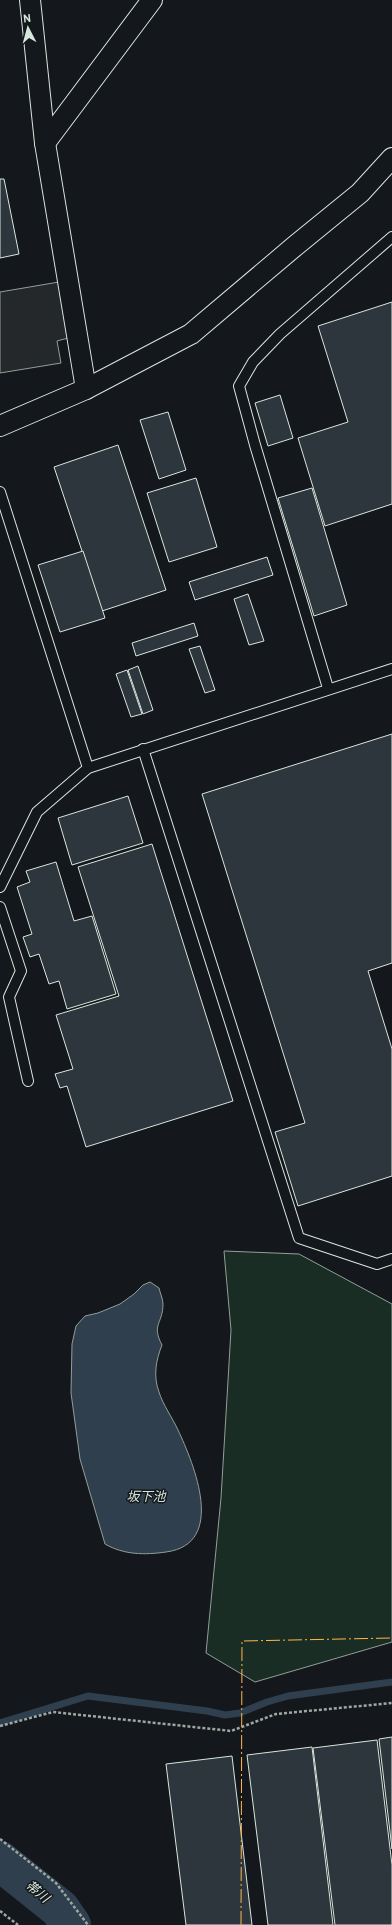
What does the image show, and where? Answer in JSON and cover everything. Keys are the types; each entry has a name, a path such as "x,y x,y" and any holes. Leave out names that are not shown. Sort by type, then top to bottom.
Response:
{"street":[{"path":"30,0 45,142 86,389"},
{"path":"45,142 152,0"},
{"path":"0,426 86,389 191,334 360,193 392,158"}],"lane":[{"path":"328,688 257,453 239,386 253,362 280,334 392,236"},
{"path":"0,492 88,768"},
{"path":"0,887 37,812 88,768 328,688 392,669"},
{"path":"143,749 299,1238 378,1264 392,1260"},
{"path":"0,907 21,971 9,997 28,1080"}],"path":[{"path":"0,1726 53,1712 231,1731 276,1714 392,1702"},
{"path":"0,1839 56,1883 88,1925"},
{"path":"0,1911 18,1925"}],"green space":[{"path":"224,1251 299,1254 392,1304 392,1642 255,1682 206,1653 221,1498 231,1330"}],"shaded area":[{"path":"59,282 68,338 57,341 61,363 0,373 0,292"}],"water":[{"name":"坂下池","path":"150,1282 159,1288 163,1302 163,1311 157,1328 162,1345 156,1368 157,1386 163,1402 185,1445 191,1462 201,1501 201,1519 196,1534 185,1546 166,1552 142,1554 112,1548 105,1544 80,1459 71,1393 72,1344 76,1326 85,1316 98,1313 120,1304 134,1294 143,1285"}],"building":[{"path":"0,179 4,179 19,254 0,258"},
{"path":"392,302 392,504 325,526 298,438 348,422 318,326"},
{"path":"280,395 293,438 268,446 255,403"},
{"path":"168,412 186,470 159,479 140,420"},
{"path":"118,445 166,590 102,611 54,467"},
{"path":"196,478 217,547 169,562 147,493"},
{"path":"312,488 347,605 314,616 278,498"},
{"path":"83,551 105,618 60,632 38,565"},
{"path":"267,557 273,575 195,600 189,582"},
{"path":"248,594 264,641 249,645 234,599"},
{"path":"194,623 198,636 136,656 132,643"},
{"path":"200,646 215,690 205,693 189,649"},
{"path":"138,666 153,710 143,714 128,670"},
{"path":"127,670 142,714 131,717 116,674"},
{"path":"392,734 392,963 368,971 392,1049 392,1176 298,1206 275,1132 305,1123 202,794"},
{"path":"128,796 143,843 72,865 58,818"},
{"path":"152,844 233,1101 86,1147 67,1086 60,1088 55,1074 73,1069 56,1015 119,996 78,867"},
{"path":"56,862 74,921 92,916 116,994 67,1009 59,981 49,984 39,954 30,957 23,937 32,934 17,887 30,882 26,871"},
{"path":"392,1737 392,1849 379,1739"},
{"path":"377,1740 392,1865 392,1925 335,1925 313,1748"},
{"path":"312,1747 333,1925 268,1925 247,1755"},
{"path":"232,1756 252,1925 186,1925 166,1764"}],"waterway":[{"path":"0,1723 88,1696 207,1711 225,1715 240,1713 267,1702 288,1696 392,1682"},
{"name":"帯川","path":"0,1861 60,1909 71,1925"}],"power":[{"path":"241,1925 242,1641 392,1638"}]}
